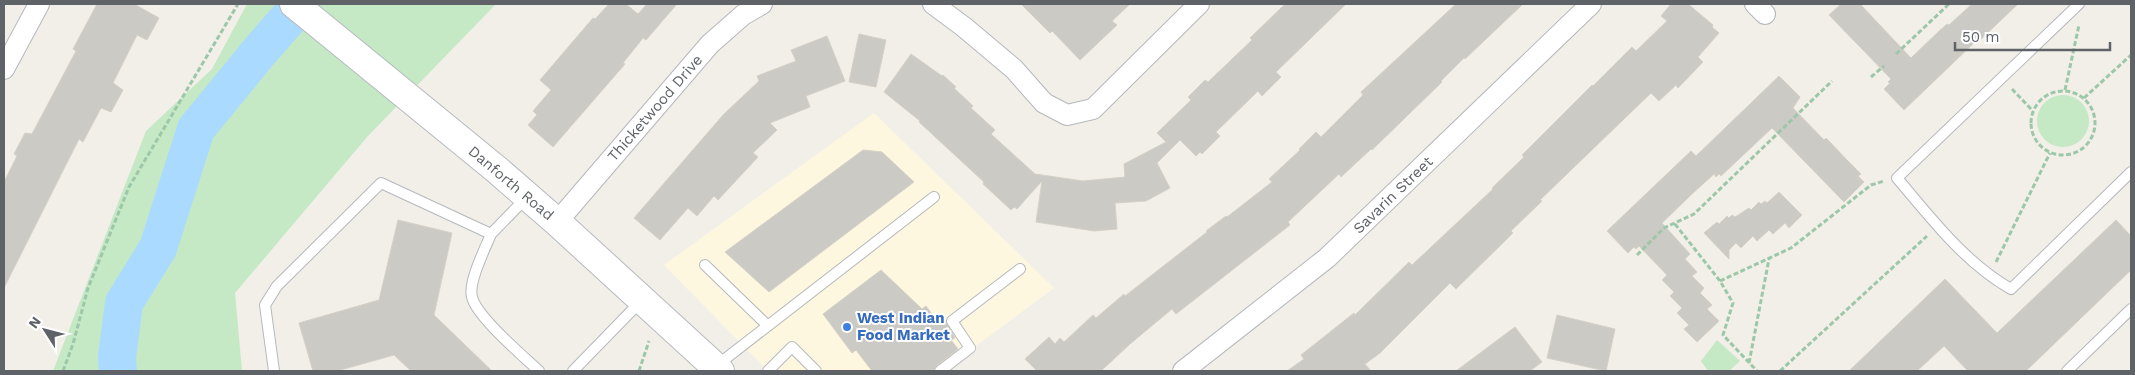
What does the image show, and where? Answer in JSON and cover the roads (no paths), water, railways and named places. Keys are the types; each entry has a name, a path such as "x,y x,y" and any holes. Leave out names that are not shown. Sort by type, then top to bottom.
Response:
{"main road":[{"name":"Danforth Road","path":"294,4 528,196 718,369"}],"street":[{"path":"4,68 39,4"},
{"name":"Thicketwood Drive","path":"557,222 710,44 762,4"},
{"path":"933,4 1014,69 1044,102 1067,115 1093,109 1199,4"},
{"name":"Savarin Street","path":"1183,371 1327,258 1591,4"}],"lane":[{"path":"2079,4 1897,178 1938,226 1989,276 2012,289 2131,172"},
{"path":"274,371 266,305 277,286 381,183 491,234"},
{"path":"528,196 491,234 474,278 471,296 482,315 539,371"},
{"path":"718,369 768,326 934,197"},
{"path":"705,265 768,326"},
{"path":"940,371 970,348 952,322 1020,269"},
{"path":"573,371 643,299"},
{"path":"2067,371 2131,309"},
{"path":"768,371 792,347 816,371"}],"waterway":[{"path":"118,371 117,357 124,303 158,248 196,129 301,4"}],"place":[{"name":"West Indian Food Market","path":"847,327"}]}
